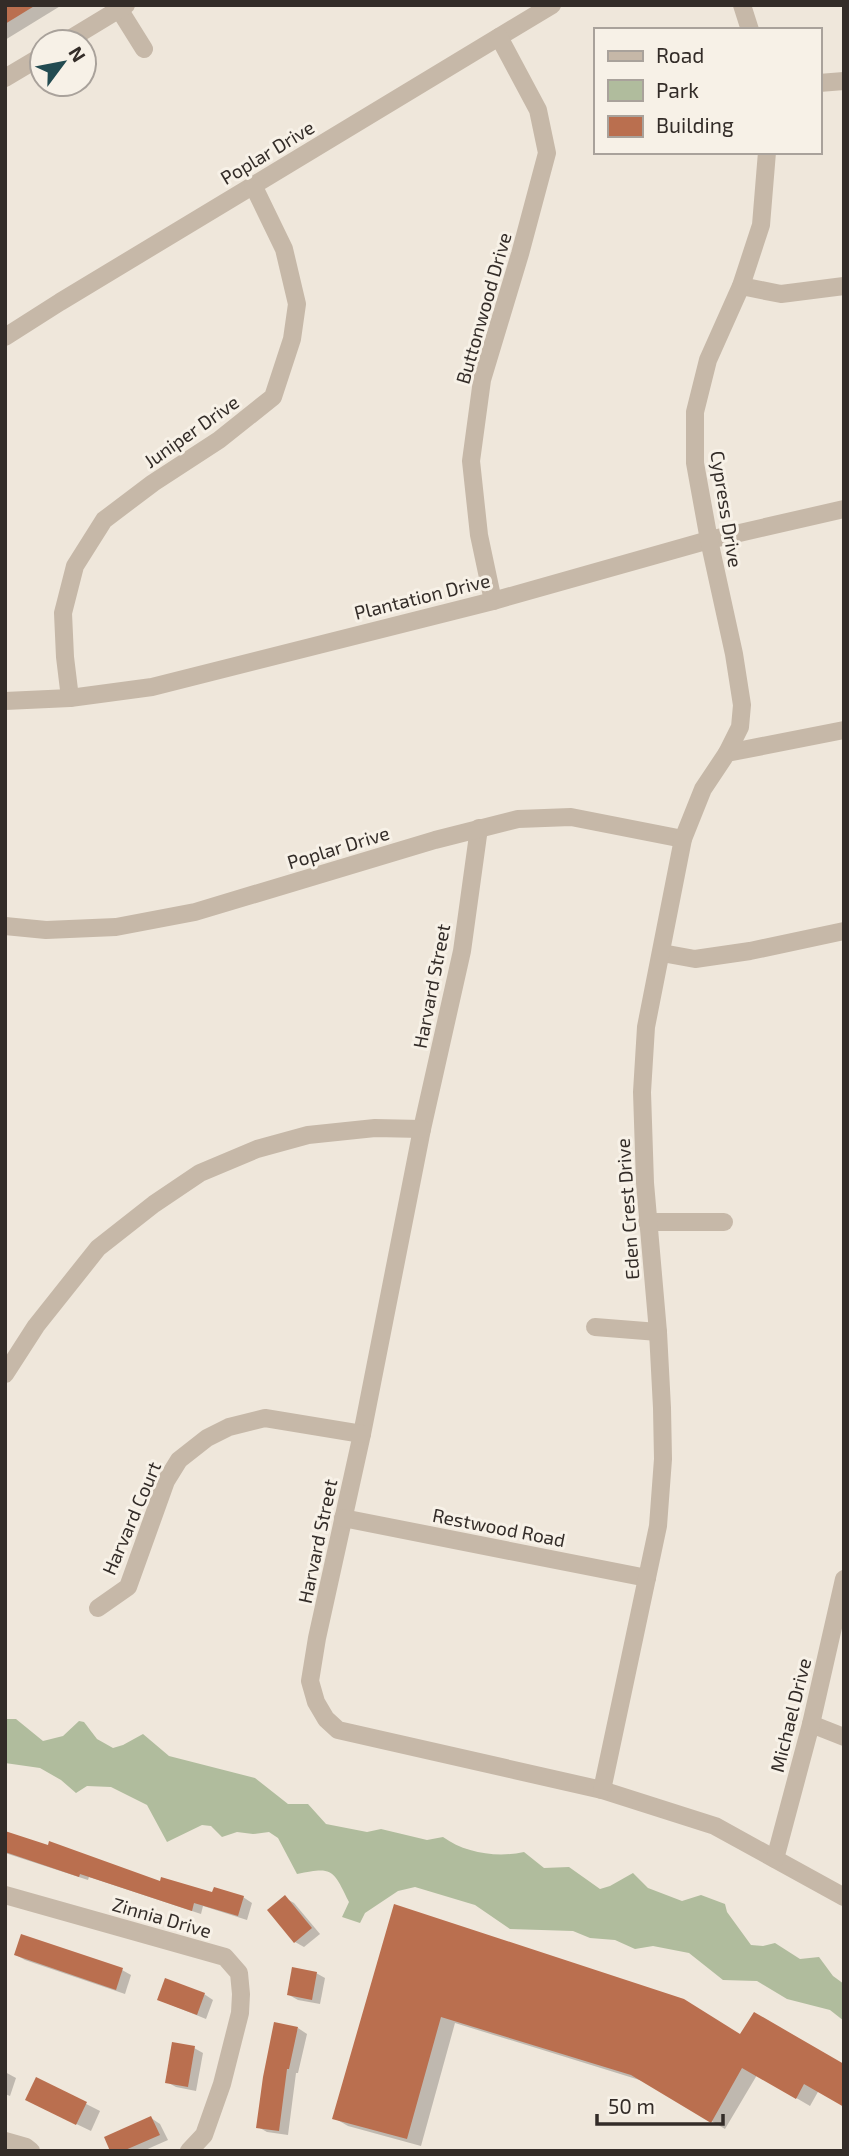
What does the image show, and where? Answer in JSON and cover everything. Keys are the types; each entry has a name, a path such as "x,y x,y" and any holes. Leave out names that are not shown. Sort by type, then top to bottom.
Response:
{"street":[{"name":"Poplar Drive","path":"5,337 552,5"},
{"path":"742,5 749,28"},
{"path":"88,28 123,7 144,49"},
{"name":"Buttonwood Drive","path":"493,601 480,535 471,461 482,380 547,153 538,110 499,37"},
{"path":"5,78 28,64"},
{"path":"821,83 844,81"},
{"name":"Cypress Drive","path":"727,752 740,727 741,705 695,463 695,412 708,360 741,286 761,225 767,154"},
{"name":"Juniper Drive","path":"71,698 65,657 63,613 75,566 104,520 153,483 219,440 273,397 292,339 297,304 284,249 253,185"},
{"path":"741,286 781,294 844,286"},
{"name":"Plantation Drive","path":"5,701 71,698 152,687 493,601 709,540 844,509"},
{"path":"727,752 844,730"},
{"name":"Eden Crest Drive","path":"602,1790 658,1526 663,1459 657,1332 647,1222 642,1092 646,1027 683,839 703,789 727,752"},
{"name":"Poplar Drive","path":"5,926 46,930 116,927 195,912 517,819 571,817 683,839"},
{"name":"Harvard Street","path":"479,828 462,951 422,1129 310,1681 316,1702 338,1730 602,1790 715,1826 844,1897"},
{"path":"662,953 695,959 750,951 844,931"},
{"path":"5,1374 36,1326 97,1248 153,1204 200,1173 257,1149 308,1135 375,1128 422,1129"},
{"path":"647,1222 724,1222"},
{"path":"595,1327 657,1332"},
{"name":"Harvard Court","path":"98,1608 128,1587 166,1480 180,1460 207,1438 229,1427 265,1418 362,1434"},
{"name":"Restwood Road","path":"343,1518 647,1578"},
{"name":"Michael Drive","path":"775,1859 811,1724 844,1579"},
{"path":"811,1724 844,1737"},
{"name":"Zinnia Drive","path":"5,1895 225,1957 239,1973 240,2013 222,2084 204,2135 188,2151"},
{"path":"5,2141 26,2147 30,2151"}],"green space":[{"path":"5,1719 16,1719 43,1741 63,1736 79,1721 84,1722 97,1739 113,1748 143,1734 169,1756 255,1778 288,1804 308,1804 326,1824 367,1832 381,1829 427,1840 443,1837 461,1847 482,1853 524,1852 544,1868 569,1867 600,1889 633,1873 648,1888 682,1901 701,1895 725,1904 727,1912 751,1945 775,1943 800,1959 819,1957 833,1976 844,1984 844,2021 830,2010 787,1999 757,1981 723,1980 689,1953 653,1946 635,1949 615,1940 590,1938 573,1931 510,1929 475,1905 415,1887 398,1891 365,1913 360,1923 342,1917 349,1902 335,1877 331,1873 318,1870 297,1874 278,1838 269,1832 237,1832 222,1837 211,1826 202,1825 167,1842 147,1805 111,1787 87,1786 76,1793 61,1780 40,1768 5,1763"}],"building":[{"path":"5,5 36,5 5,24"},
{"path":"5,1831 48,1845 49,1841 160,1881 161,1877 212,1892 214,1887 244,1896 238,1916 194,1903 192,1911 5,1852"},
{"path":"285,1895 312,1928 294,1943 267,1910"},
{"path":"394,1904 684,1999 740,2034 754,2012 844,2064 844,2107 804,2084 796,2099 742,2068 711,2123 631,2075 441,2017 407,2139 332,2119"},
{"path":"21,1934 123,1968 116,1990 14,1955"},
{"path":"292,1967 317,1972 312,2000 287,1995"},
{"path":"165,1978 205,1993 197,2015 157,2000"},
{"path":"274,2022 298,2027 287,2069 279,2131 256,2128"},
{"path":"172,2042 195,2046 188,2087 165,2083"},
{"path":"36,2077 87,2102 76,2125 25,2100"},
{"path":"151,2116 160,2135 123,2151 110,2151 104,2137"}]}
